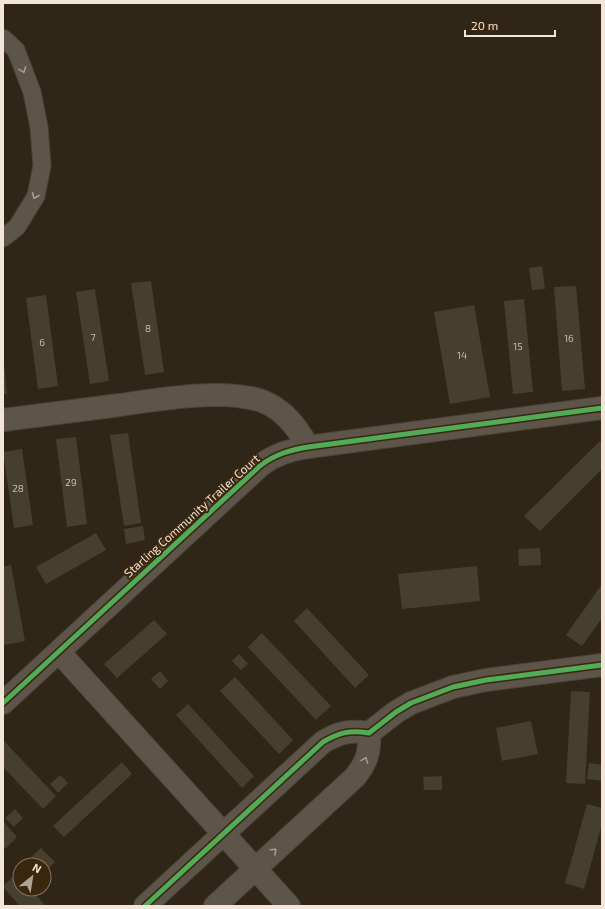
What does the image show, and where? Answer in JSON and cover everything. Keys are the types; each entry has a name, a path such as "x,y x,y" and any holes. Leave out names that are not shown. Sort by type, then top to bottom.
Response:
{"street":[{"path":"3,420 181,397 244,396 262,401 289,419 300,432 308,447"},
{"name":"Starling Community Trailer Court","path":"3,703 261,465 280,453 308,447 602,408"},
{"path":"59,652 289,906"},
{"path":"145,906 323,742 333,736 343,732 356,731 369,733 396,712 411,703 453,687 486,680 602,665"},
{"path":"215,906 355,777 363,767 368,756 370,744 369,733"}],"lane":[{"path":"3,38 16,50 32,92 39,127 42,166 36,196 17,227 3,238"}],"building":[{"path":"542,266 545,289 532,290 529,268"},
{"path":"151,281 164,372 145,375 131,283"},
{"path":"576,286 585,389 562,391 554,287"},
{"path":"95,289 109,381 90,384 76,292"},
{"path":"46,295 58,386 38,389 26,298"},
{"path":"524,299 533,392 513,394 504,301"},
{"path":"474,305 490,397 450,404 434,312"},
{"path":"4,364 7,394 3,394"},
{"path":"128,433 141,523 124,526 110,435"},
{"path":"76,437 87,524 67,527 56,439"},
{"path":"600,441 602,443 602,469 540,531 524,516"},
{"path":"22,449 33,525 14,528 3,452"},
{"path":"143,526 145,540 126,544 124,529"},
{"path":"96,533 106,550 46,584 36,567"},
{"path":"540,548 541,565 519,566 518,549"},
{"path":"11,565 25,641 4,645 3,567"},
{"path":"477,566 480,601 402,609 398,574"},
{"path":"602,584 602,618 582,646 566,635"},
{"path":"307,608 369,675 355,688 294,621"},
{"path":"154,620 167,634 117,678 104,664"},
{"path":"262,633 331,706 316,720 248,647"},
{"path":"239,654 248,664 241,670 232,661"},
{"path":"160,671 168,681 160,689 151,679"},
{"path":"235,677 293,740 279,754 220,691"},
{"path":"571,691 590,692 585,784 566,783"},
{"path":"188,704 254,776 242,788 176,715"},
{"path":"531,721 538,754 502,761 496,728"},
{"path":"3,740 56,796 43,809 3,767"},
{"path":"122,762 132,774 64,837 53,826"},
{"path":"589,763 602,765 602,781 587,779"},
{"path":"60,775 68,783 58,793 50,784"},
{"path":"442,776 442,790 424,790 423,777"},
{"path":"587,804 602,808 602,824 584,889 565,883"},
{"path":"15,809 23,818 14,827 5,818"},
{"path":"3,821 17,837 5,849 3,846"},
{"path":"41,848 50,857 31,857"},
{"path":"12,878 12,897 38,897 46,906 20,906 3,887"}],"cycle path":[{"path":"3,703 261,465 278,455 308,447 602,408"},
{"path":"145,906 323,742 345,733 369,733 396,712 411,703 453,687 486,680 602,665"}]}
